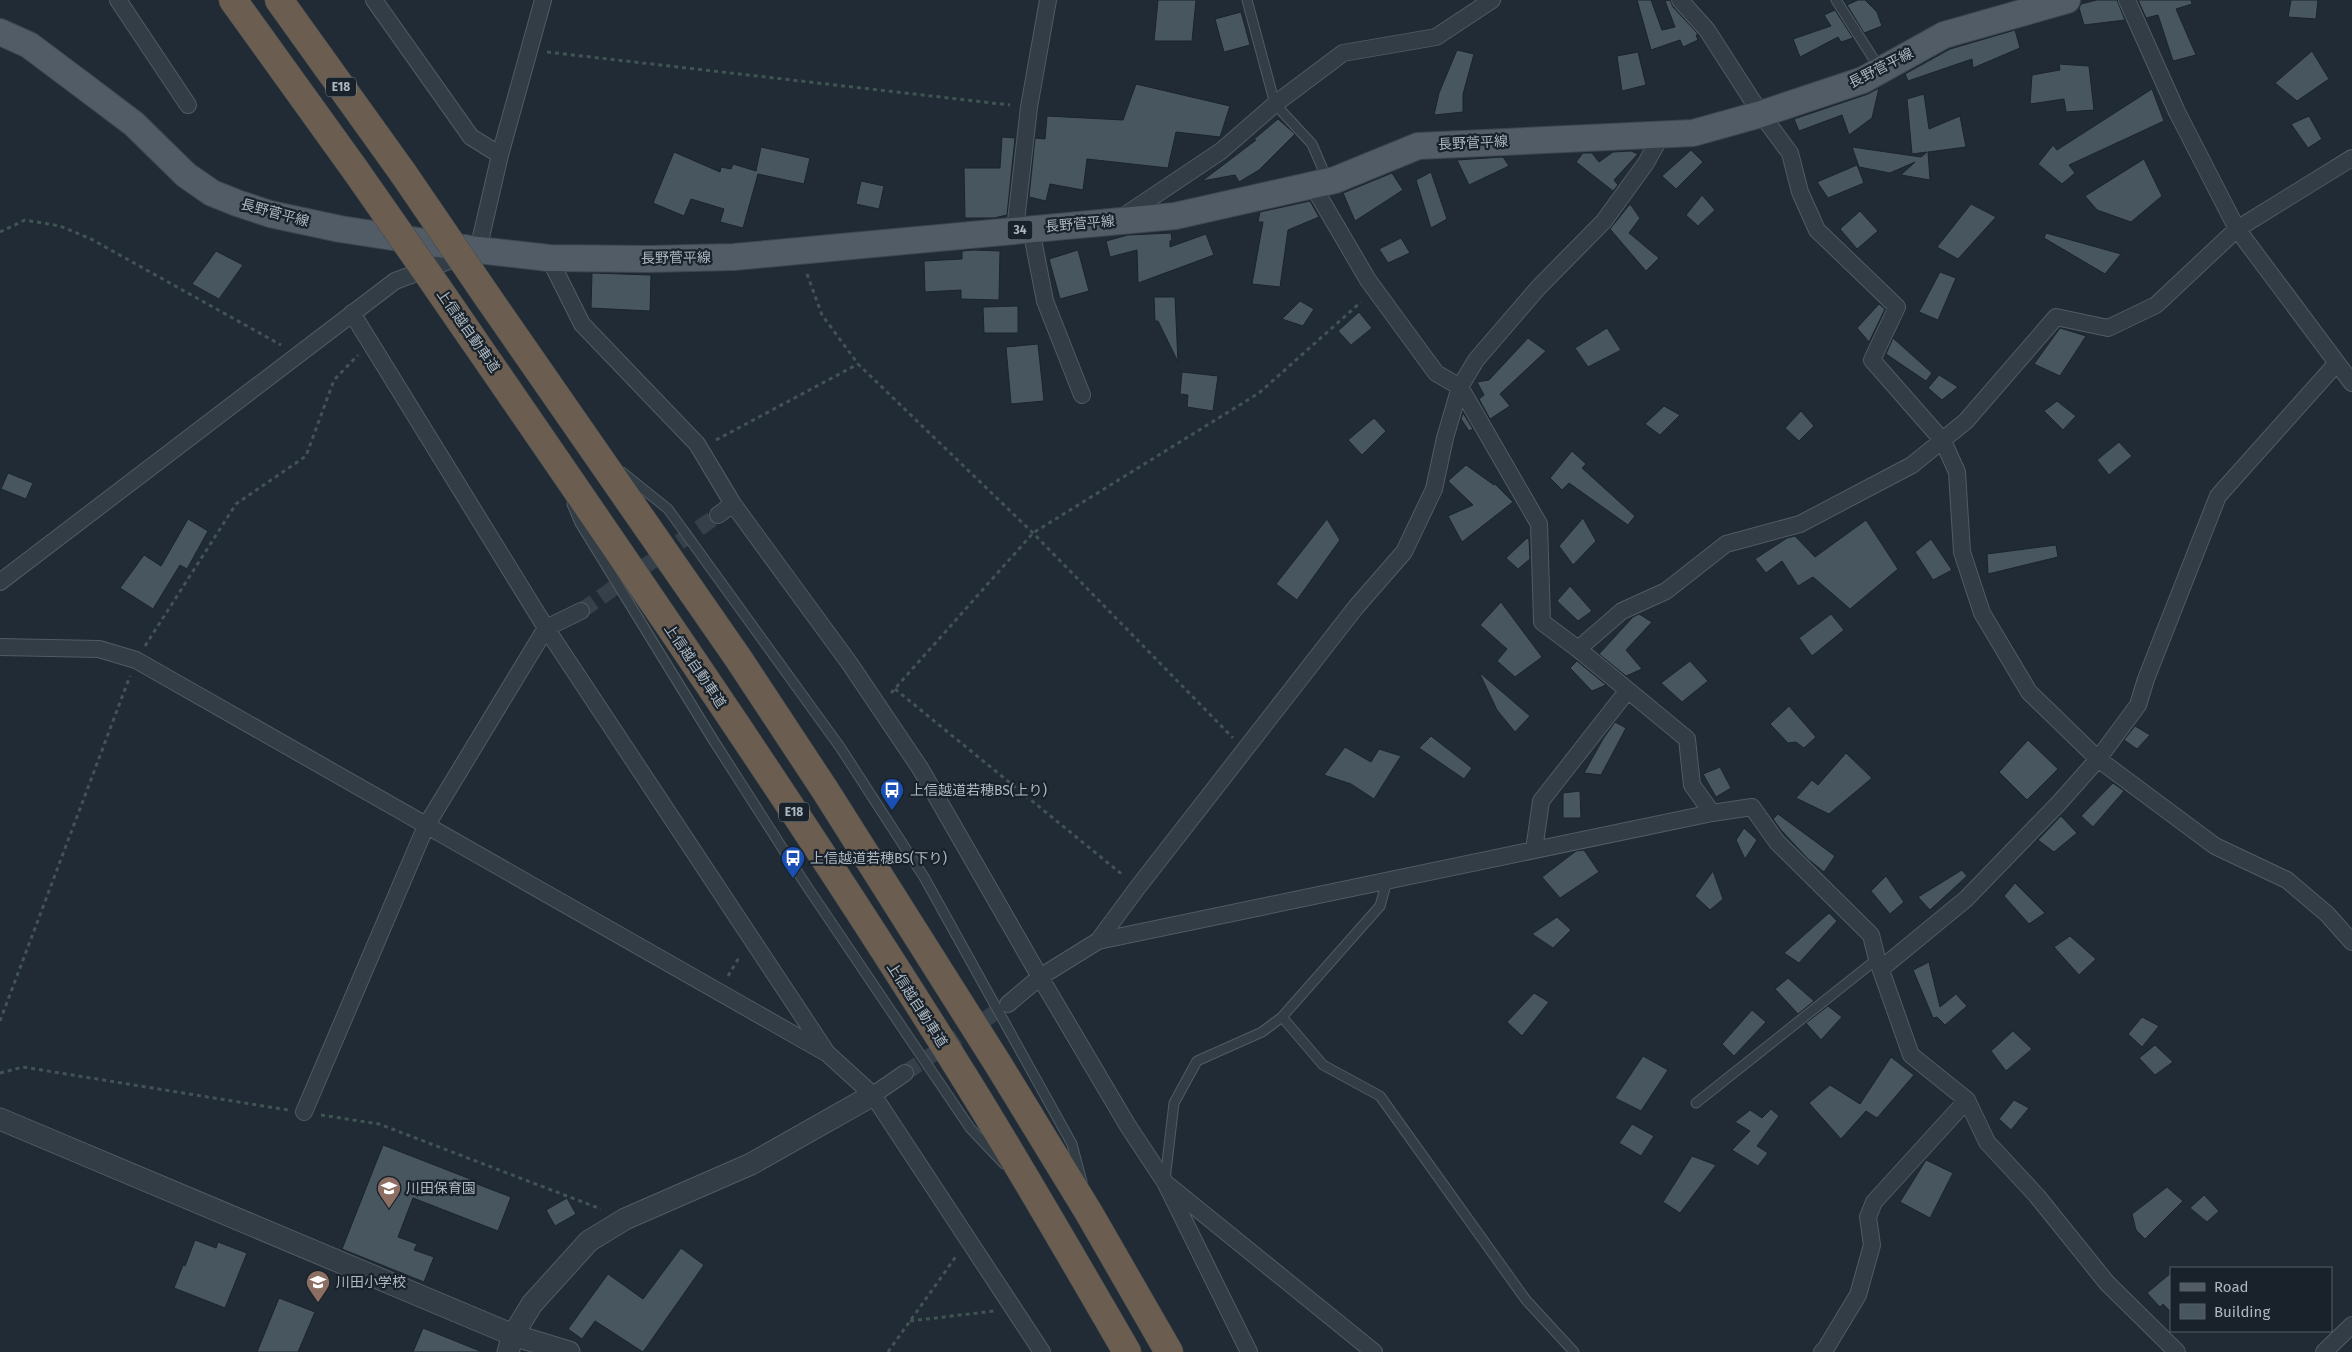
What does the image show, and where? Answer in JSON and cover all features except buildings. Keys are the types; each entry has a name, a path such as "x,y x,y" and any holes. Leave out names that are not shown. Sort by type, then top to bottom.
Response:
{"highway":[{"name":"上信越自動車道","path":"233,0 437,287 792,810 967,1082 1040,1202 1127,1352"},
{"name":"E18","path":"279,0 403,173 738,658 825,790 998,1064 1094,1222 1169,1352"}],"main road":[{"name":"長野菅平線","path":"0,32 29,46 134,124 186,175 212,193 270,214 340,228 478,250 549,258 649,259 734,257 1175,216 1320,184 1418,146 1485,141 1661,136 1693,133 1761,114 1862,80 1944,35 2067,0"}],"street":[{"path":"118,0 188,105"},
{"path":"374,0 471,137 500,156"},
{"path":"0,582 395,280 478,250 500,156 543,0"},
{"path":"1048,0 1029,107 1023,230 1045,301 1082,395"},
{"path":"1118,221 1221,151 1275,104 1343,53 1436,37 1492,0"},
{"path":"1680,0 1707,30 1761,114 1790,153 1800,192 1817,230 1896,307 1872,360 1943,440 1957,472 1962,552 1982,613 2030,692 2098,759 2215,846 2288,880 2327,914 2352,942"},
{"path":"2127,0 2177,112 2237,229 2352,384"},
{"path":"1098,942 1138,887 1356,607 1404,552 1434,489 1445,438 1460,388 1476,360 1519,310 1604,221 1646,163 1661,136"},
{"path":"1578,649 1622,610 1666,591 1726,544 1800,524 1912,465 1966,421 2056,317 2108,328 2156,305 2237,229 2352,158"},
{"path":"1320,184 1375,290 1436,373 1460,388 1539,524 1542,622 1578,649 1687,739 1692,785 1712,813"},
{"path":"549,258 582,324 700,449 733,504 879,706 920,768 1128,1126 1165,1182 1249,1352"},
{"path":"352,313 546,628 751,940 828,1054 872,1095 1042,1352"},
{"path":"1879,964 1966,899 2020,845 2098,759 2138,705 2146,679 2218,496 2337,363"},
{"path":"718,515 733,504"},
{"path":"304,1112 426,826 546,628 581,611"},
{"path":"0,647 100,649 136,660 828,1054"},
{"path":"1534,850 1541,801 1628,690"},
{"path":"1008,1004 1040,977 1098,942 1712,813 1752,807 1777,842 1871,935 1879,964 1911,1055 1967,1100 1987,1142 2037,1196 2107,1283 2177,1352"},
{"path":"510,1343 532,1304 589,1241 625,1219 751,1164 872,1095 905,1073"},
{"path":"1822,1352 1858,1295 1872,1245 1868,1217 1874,1202 1967,1100"},
{"path":"0,1119 510,1343 569,1352"},
{"path":"1165,1182 1374,1352"},
{"path":"2324,1352 2352,1325"}],"lane":[{"path":"1247,0 1275,104 1312,144 1320,184"},
{"path":"1836,0 1880,70"},
{"path":"591,446 668,509 840,747 924,877 1072,1144 1094,1222"},
{"path":"1165,1182 1174,1103 1197,1061 1262,1032 1282,1018 1380,906 1387,881"},
{"path":"1696,1103 1879,964"},
{"path":"1282,1018 1324,1065 1380,1096 1526,1300 1574,1352"}],"path":[{"path":"529,50 1029,107"},
{"path":"0,232 25,220 60,226 84,235 299,354"},
{"path":"804,250 808,280 822,316 858,364 1032,533 1245,751"},
{"path":"879,706 1032,533 1259,393 1375,290"},
{"path":"700,449 858,364"},
{"path":"895,688 1138,887"},
{"path":"718,991 751,940"},
{"path":"888,1352 968,1241"},
{"path":"910,1321 1014,1309"}],"tunnel":[{"path":"581,611 718,515"},
{"path":"905,1073 1008,1004"}],"place":[{"name":"上信越道若穂BS(上り)","path":"892,811"},
{"name":"上信越道若穂BS(下り)","path":"793,879"},
{"name":"川田保育園","path":"389,1209"},
{"name":"川田小学校","path":"318,1303"}]}
